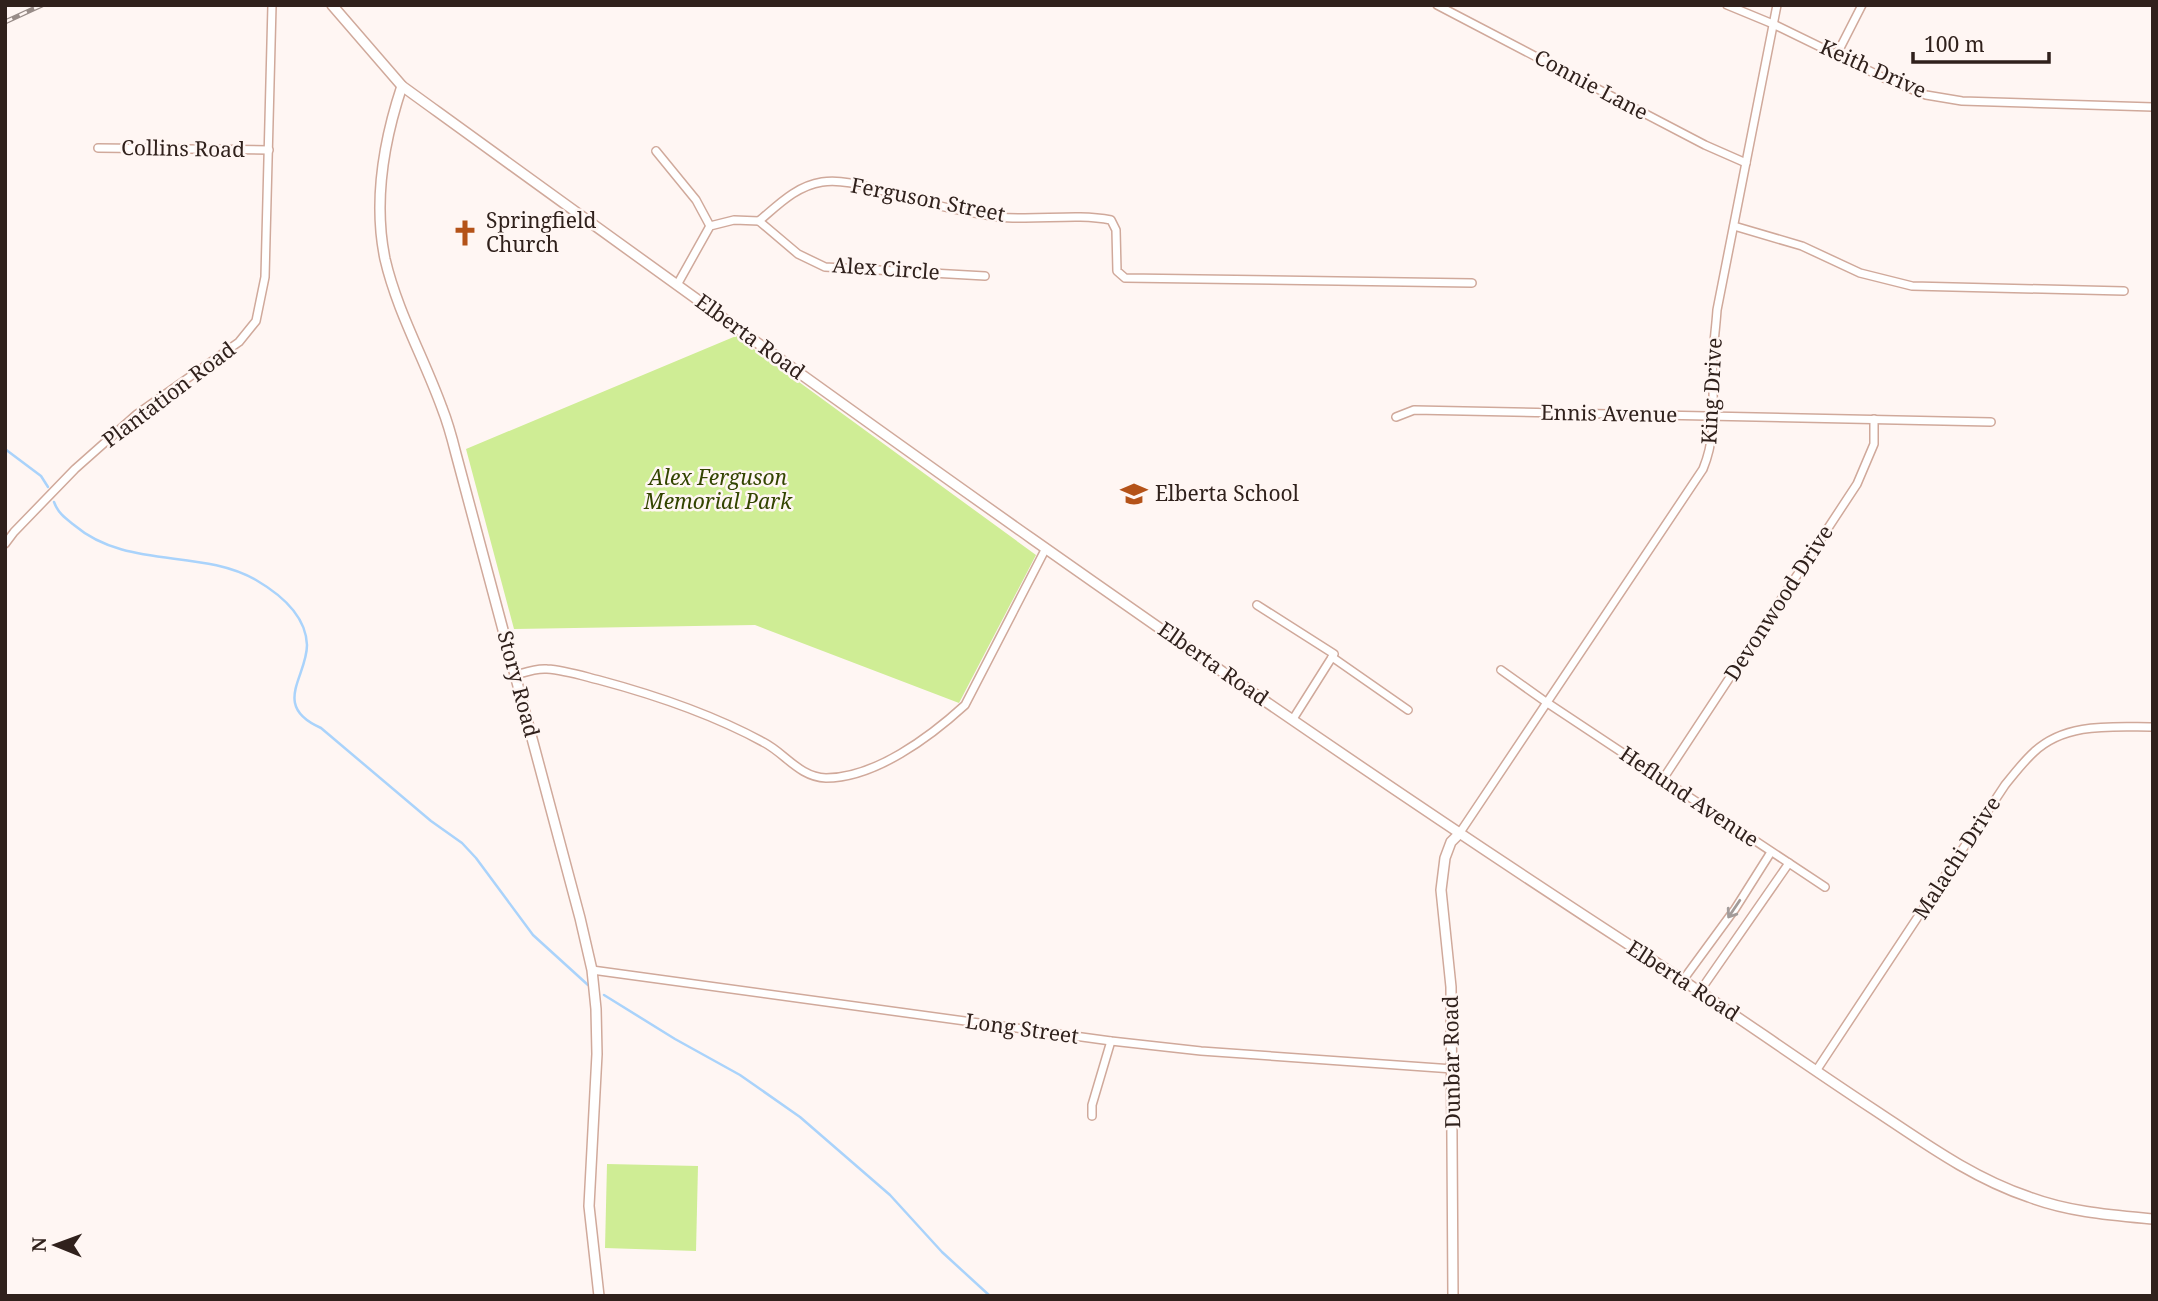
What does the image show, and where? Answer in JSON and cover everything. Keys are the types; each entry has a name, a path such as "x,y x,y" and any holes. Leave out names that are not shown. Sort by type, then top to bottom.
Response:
{"street":[{"name":"Plantation Road","path":"5,544 13,532 75,469 137,414 239,342 256,321 265,277 272,5"},
{"name":"Elberta Road","path":"332,5 402,86 1046,548 1459,834 1700,991 1940,1153 2009,1190 2081,1212 2153,1219"},
{"name":"Connie Lane","path":"1437,5 1705,145 1746,163"},
{"name":"Keith Drive","path":"1727,5 1926,95 1962,101 2153,107"},
{"name":"King Drive","path":"1459,834 1703,469 1714,437 1713,356 1717,310 1777,5"},
{"path":"1837,54 1862,5"},
{"name":"Story Road","path":"402,86 388,129 384,162 380,208 385,258 399,304 442,407 516,675 592,971 597,1054 589,1206 599,1296"},
{"name":"Collins Road","path":"98,148 269,150"},
{"path":"656,150 696,200 710,226"},
{"name":"Ferguson Street","path":"759,221 793,193 806,186 824,182 845,183 1001,217 1111,220 1116,230 1117,271 1125,278 1472,283"},
{"path":"677,285 710,226 734,220 759,221"},
{"name":"Alex Circle","path":"759,221 798,254 825,267 985,276"},
{"path":"1734,226 1802,246 1860,273 1912,286 2124,291"},
{"name":"Ennis Avenue","path":"1396,417 1414,410 1991,422"},
{"name":"Devonwood Drive","path":"1663,779 1857,484 1874,444 1874,419"},
{"path":"516,675 547,669 633,689 719,721 765,743 803,772 826,778 858,773 894,757 951,718 965,705 1046,548"},
{"path":"1257,605 1334,654 1293,719"},
{"path":"1332,657 1408,710"},
{"name":"Heflund Avenue","path":"1501,670 1772,852 1735,909 1683,980"},
{"name":"Malachi Drive","path":"1816,1071 2005,785 2035,751 2068,731 2107,727 2153,727"},
{"name":"Dunbar Road","path":"1453,1296 1451,987 1441,890 1445,858 1451,842 1459,834"},
{"path":"1772,852 1825,887"},
{"path":"1700,991 1789,863"},
{"name":"Long Street","path":"592,971 1111,1041 1201,1051 1453,1069"},
{"path":"1092,1116 1092,1105 1111,1041"}],"green space":[{"name":"Alex Ferguson Memorial Park","path":"736,336 1036,555 959,703 755,625 514,629 466,449"},
{"path":"607,1164 698,1166 696,1251 605,1248"}],"waterway":[{"path":"5,449 41,476 48,487"},
{"path":"54,502 65,518 95,539 140,554 234,570 256,580 282,599 297,615 306,634 306,657 295,690 298,710 431,821 462,843 533,935 588,985"},
{"path":"604,995 740,1075 800,1117 890,1195 942,1252 990,1296"}],"railway":[{"path":"5,22 42,5"}],"place":[{"name":"Springfield Church","path":"465,233"},
{"name":"Elberta School","path":"1134,494"}]}
